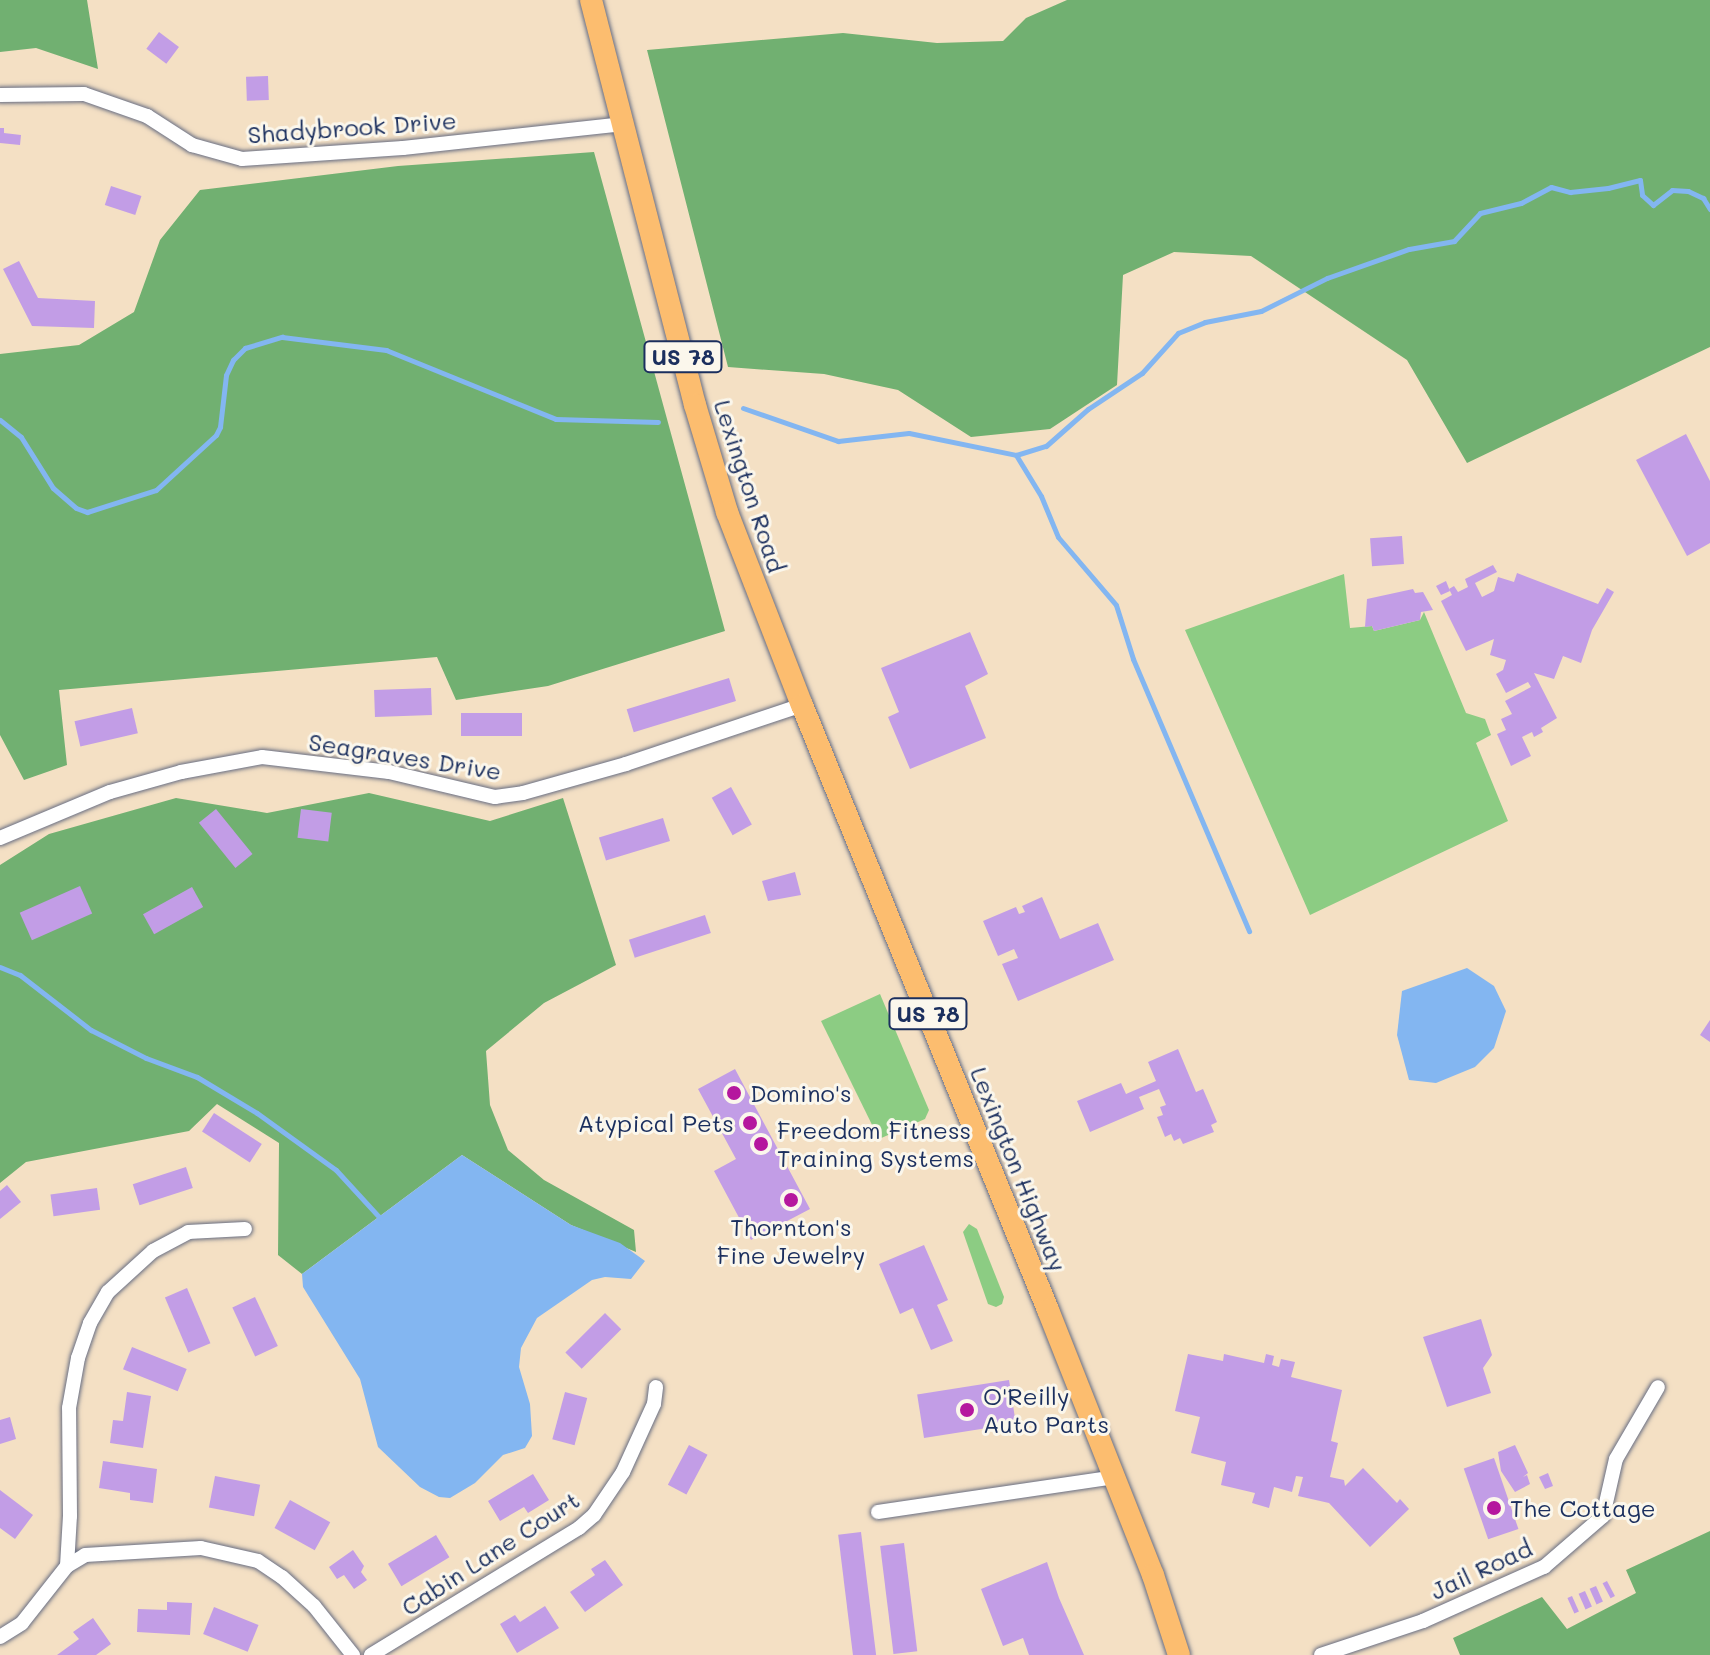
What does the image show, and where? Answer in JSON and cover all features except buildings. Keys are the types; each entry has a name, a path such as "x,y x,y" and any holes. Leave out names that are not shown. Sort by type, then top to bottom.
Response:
{"highway":[{"name":"Lexington Road","path":"591,0 710,455 737,538 802,705"},
{"name":"Lexington Highway","path":"802,705 1114,1477 1179,1655"}],"street":[{"name":"Shadybrook Drive","path":"0,95 84,94 147,116 192,145 242,159 403,148 624,124"},
{"name":"Seagraves Drive","path":"0,838 110,792 181,772 262,757 389,772 495,797 523,793 626,764 802,705"},
{"path":"67,1566 69,1408 78,1358 90,1323 108,1292 153,1251 188,1232 245,1229"},
{"name":"Cabin Lane Court","path":"371,1655 579,1528 594,1515 623,1472 654,1404 656,1387"},
{"name":"Jail Road","path":"1321,1655 1423,1621 1544,1567 1603,1516 1616,1459 1658,1387"},
{"path":"878,1512 1114,1477"},
{"path":"0,1637 22,1623 67,1566 85,1555 174,1547 239,1554 258,1561 297,1588 353,1655"}],"green space":[{"path":"0,0 87,0 98,69 36,48 0,52"},
{"path":"1067,0 1710,0 1710,347 1467,463 1407,360 1251,256 1174,252 1123,275 1117,385 1050,429 971,437 898,390 824,374 728,367 647,50 843,33 937,43 1003,41 1026,18"},
{"path":"594,152 725,631 548,686 456,700 437,657 59,690 67,765 24,780 0,735 0,354 79,345 134,312 160,240 200,190 398,166"},
{"path":"1344,574 1350,628 1372,626 1374,631 1420,620 1424,612 1466,713 1485,719 1491,735 1476,743 1508,821 1310,915 1185,630"},
{"path":"369,793 490,821 563,798 616,965 544,1003 486,1051 490,1105 508,1150 544,1180 634,1230 636,1252 571,1225 462,1155 302,1274 278,1255 279,1143 217,1104 189,1131 26,1162 0,1183 0,865 49,834 176,798 267,813"},
{"path":"880,994 929,1110 925,1119 879,1139 821,1021"},
{"path":"969,1224 977,1229 1004,1297 1002,1304 996,1307 988,1304 963,1232"},
{"path":"1710,1531 1710,1655 1460,1655 1453,1638 1542,1597 1567,1629 1636,1593 1626,1570"}],"water":[{"path":"1467,968 1494,986 1506,1011 1494,1048 1475,1067 1436,1083 1409,1080 1397,1035 1402,991"},
{"path":"462,1155 571,1225 620,1243 645,1261 631,1279 605,1277 592,1280 537,1318 521,1348 519,1367 530,1404 532,1436 525,1448 503,1455 475,1483 450,1498 439,1497 420,1487 378,1447 360,1379 303,1287 302,1274"}],"waterway":[{"path":"1016,455 1046,446 1088,409 1142,373 1178,333 1205,322 1261,311 1327,278 1409,249 1454,241 1480,213 1521,203 1551,187 1570,192 1608,188 1640,180 1642,195 1653,205 1672,190 1688,191 1703,198 1710,209"},
{"path":"0,420 21,437 53,488 76,508 87,512 156,490 216,435 220,427 226,375 233,360 245,348 282,337 386,350 556,419 658,422"},
{"path":"743,408 838,441 909,433 1016,455 1041,496 1058,537 1116,605 1133,659 1249,931"},
{"path":"0,967 20,975 91,1030 146,1058 197,1077 257,1113 336,1170 379,1217"}],"place":[{"name":"Domino's","path":"734,1093"},
{"name":"Atypical Pets","path":"750,1123"},
{"name":"Freedom Fitness Training Systems","path":"761,1144"},
{"name":"Thornton's Fine Jewelry","path":"791,1200"},
{"name":"O'Reilly Auto Parts","path":"967,1410"},
{"name":"The Cottage","path":"1494,1508"}]}
